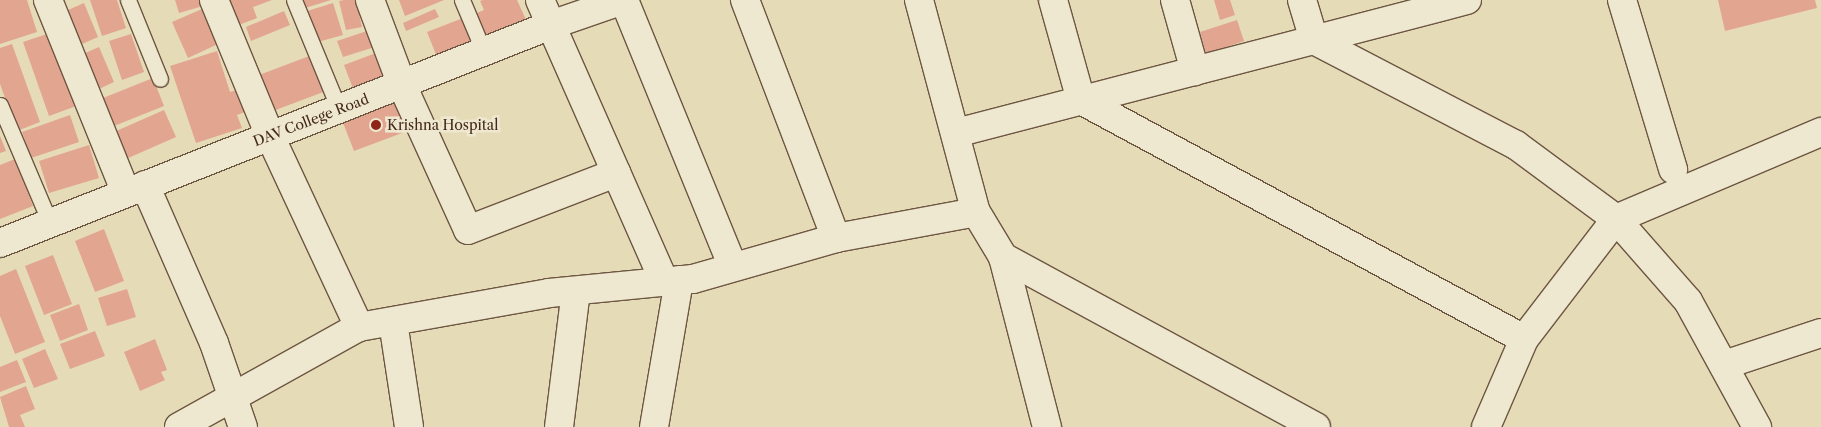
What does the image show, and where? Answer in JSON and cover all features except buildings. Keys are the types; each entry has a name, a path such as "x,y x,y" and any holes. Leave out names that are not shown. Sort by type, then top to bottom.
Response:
{"street":[{"path":"48,0 136,189 214,343 231,398 243,427"},
{"path":"214,0 270,136 359,328"},
{"path":"370,0 402,85 468,230 616,173"},
{"path":"540,0 616,173 672,281 654,427"},
{"path":"624,0 733,267"},
{"name":"DAV College Road","path":"0,243 551,25 624,0"},
{"path":"744,0 836,238"},
{"path":"919,0 976,212 1003,257 1047,427"},
{"path":"1053,0 1081,100 1524,339"},
{"path":"1175,0 1195,71"},
{"path":"1302,0 1314,40 1516,145 1616,219 1688,301 1757,427"},
{"path":"956,133 1314,40 1426,5 1466,0"},
{"path":"1622,0 1672,169"},
{"path":"1486,427 1524,339 1616,219 1821,132"},
{"path":"179,427 359,328 549,293 672,281 733,267 836,238 976,212"},
{"path":"1003,257 1316,427"},
{"path":"559,427 576,291"},
{"path":"393,322 409,427"},
{"path":"1724,366 1821,333"}],"lane":[{"path":"128,0 160,79"},
{"path":"294,0 339,109"},
{"path":"462,0 484,52"},
{"path":"0,104 50,223"}],"place":[{"name":"Krishna Hospital","path":"376,125"}]}
